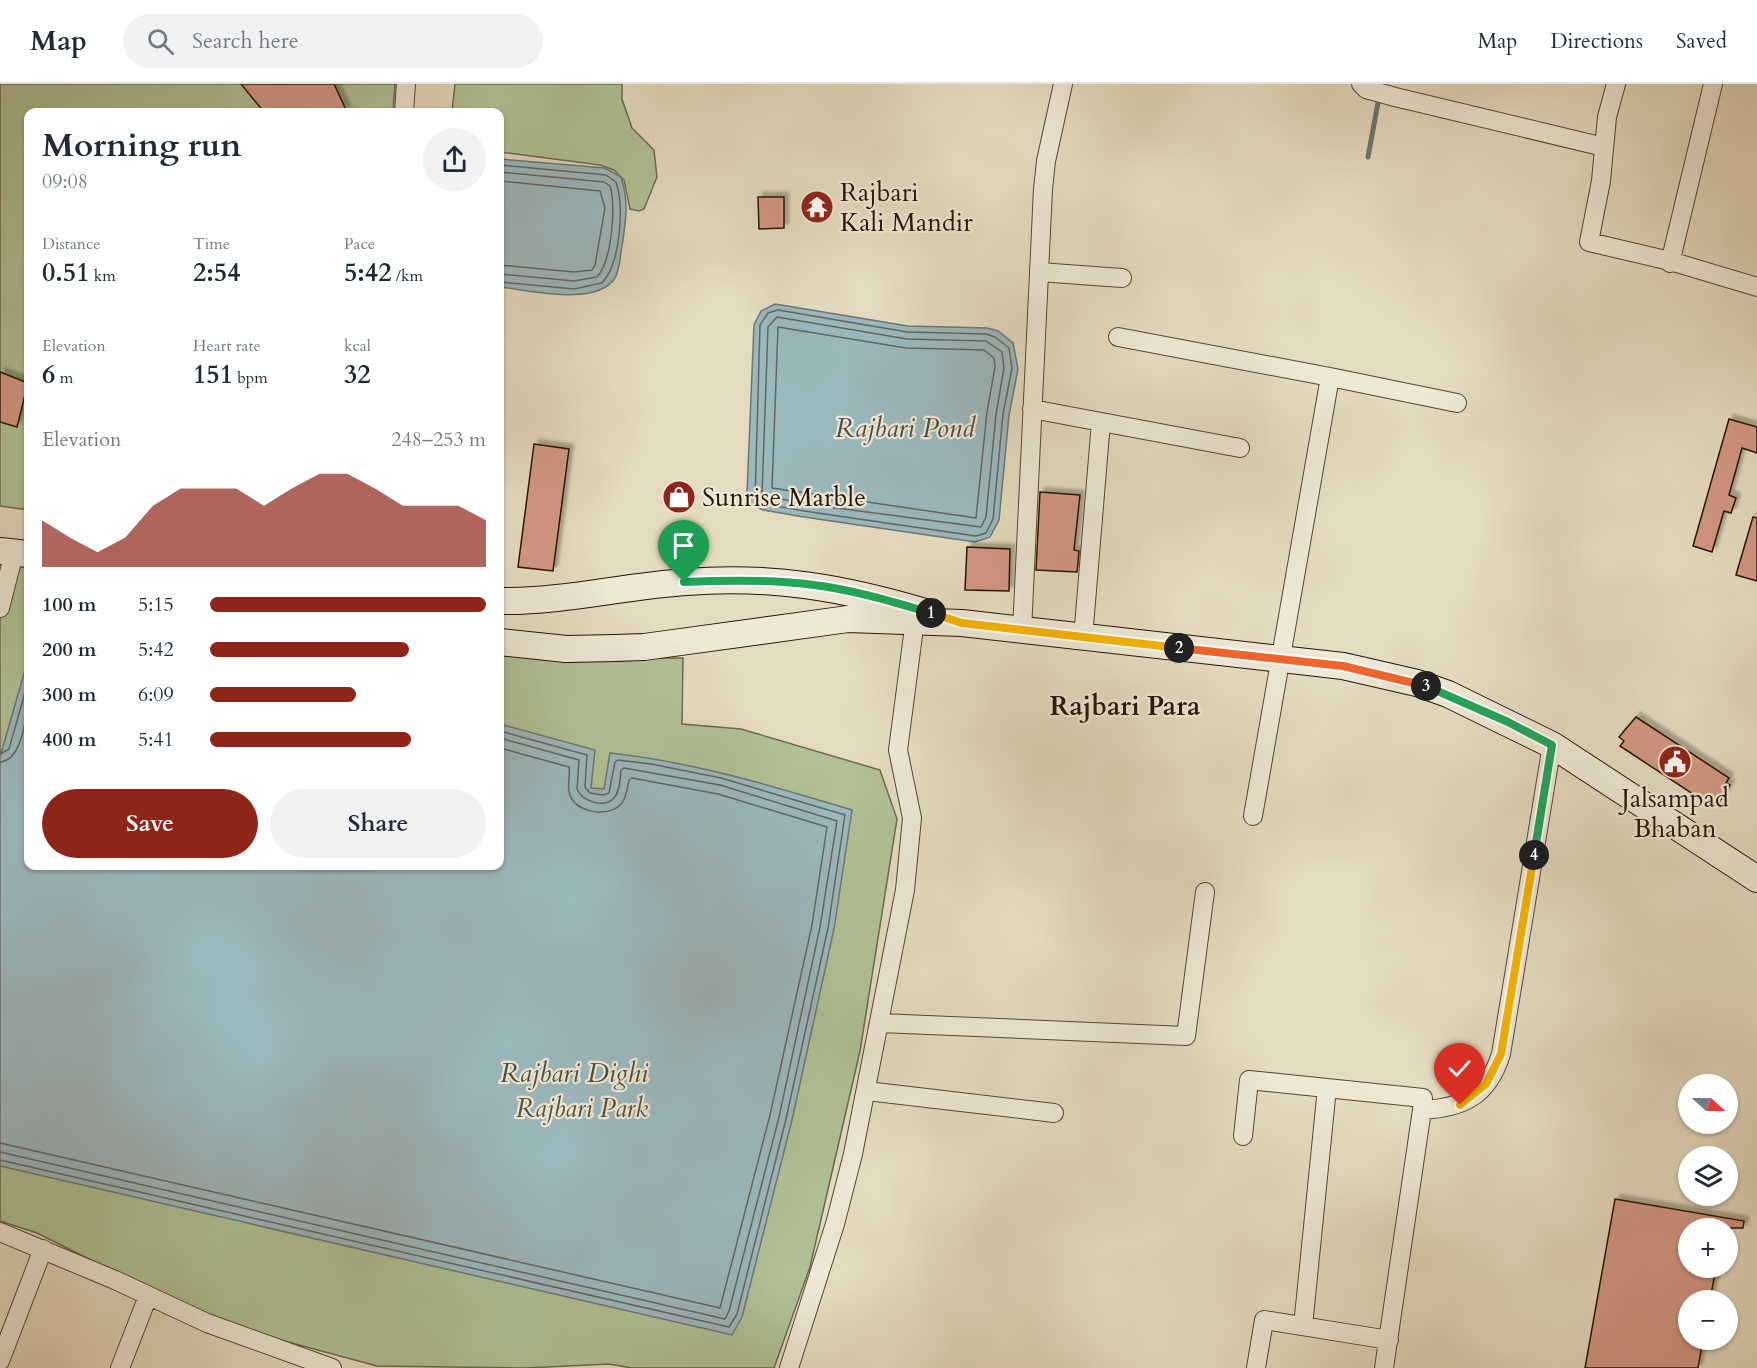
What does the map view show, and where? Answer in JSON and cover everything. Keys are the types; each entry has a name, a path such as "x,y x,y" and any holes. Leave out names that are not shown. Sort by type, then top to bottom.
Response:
{"street":[{"path":"404,108 406,84"},
{"path":"1022,630 1046,161 1063,84"},
{"path":"1616,84 1607,117 1589,242 1757,287"},
{"path":"1670,262 1713,84"},
{"path":"1364,86 1395,97 1604,147"},
{"path":"1039,272 1122,278"},
{"path":"1118,337 1457,403"},
{"path":"1253,816 1330,377"},
{"path":"1032,409 1240,448"},
{"path":"1083,638 1101,422"},
{"path":"0,608 14,545"},
{"path":"504,601 684,582 765,581 814,585 869,596 962,623"},
{"path":"504,642 566,649 644,647 848,619 915,620 962,623 1343,666 1417,683 1458,699 1552,745 1757,879"},
{"path":"789,1368 835,1224 867,1091 912,843 912,818 898,750 915,620"},
{"path":"1422,1110 1449,1109 1470,1099 1486,1084 1498,1065 1552,745"},
{"path":"880,1023 1186,1036 1205,892"},
{"path":"1243,1136 1249,1080 1423,1098 1384,1368"},
{"path":"1304,1326 1327,1088"},
{"path":"867,1091 1054,1113"},
{"path":"0,1233 43,1249 207,1323 332,1368"},
{"path":"0,1361 43,1249"},
{"path":"120,1368 148,1296"},
{"path":"1256,1368 1264,1320 1389,1340"}],"green space":[{"path":"0,84 395,84 393,108 24,108 24,509 0,506"},
{"path":"455,84 622,84 622,99 632,128 654,150 657,177 644,209 639,211 630,209 624,180 614,170 600,165 504,153 504,108 452,108"},
{"name":"Rajbari Dighi","path":"24,562 24,870 504,870 504,649 616,658 683,658 682,724 741,729 880,770 897,819 860,1051 810,1267 774,1368 632,1368 609,1364 525,1368 377,1366 277,1339 191,1310 37,1233 0,1221 0,618 13,575"}],"water":[{"path":"504,159 605,168 621,177 624,186 625,228 615,278 606,287 593,292 545,293 504,288"},
{"name":"Rajbari Pond","path":"775,304 908,326 987,328 998,331 1013,343 1018,369 1009,415 999,520 990,537 975,542 804,517 763,510 750,504 747,493 754,325 761,311"},
{"name":"Rajbari Dighi","path":"24,674 24,870 504,870 504,725 595,750 591,788 604,789 610,753 702,769 852,810 834,929 792,1120 742,1317 732,1335 0,1166 0,757"}],"building":[{"path":"241,84 334,84 345,108 261,108"},
{"path":"758,197 784,197 784,228 759,229"},
{"path":"0,372 24,381 24,399 17,427 0,422"},
{"path":"1729,419 1757,427 1757,453 1742,448 1729,495 1736,498 1731,513 1724,511 1712,552 1693,546"},
{"path":"534,444 569,449 553,571 518,567"},
{"path":"1040,492 1080,495 1074,550 1079,551 1077,572 1036,570"},
{"path":"1753,517 1757,518 1757,581 1736,575"},
{"path":"967,547 1010,549 1009,591 965,590"},
{"name":"Jalsampad Bhaban","path":"1636,717 1729,778 1726,783 1730,785 1718,804 1714,801 1711,806 1620,746 1624,741 1619,737"},
{"path":"1615,1199 1726,1218 1678,1218 1678,1278 1714,1278 1712,1290 1678,1290 1678,1350 1701,1350 1698,1368 1585,1368"},
{"path":"1738,1220 1744,1221 1743,1228 1738,1228"}],"waterway":[{"path":"1368,157 1379,97"}],"place":[{"name":"Rajbari Kali Mandir","path":"817,207"},
{"name":"Sunrise Marble","path":"679,497"},
{"name":"Jalsampad Bhaban","path":"1675,762"}],"district":[{"name":"Rajbari Para","path":"1125,706"}],"route":[{"path":"684,582 765,581 814,585 869,596 962,623 1343,666 1417,683 1448,694 1552,745 1501,1054 1493,1075 1479,1093 1460,1105"}],"park label":[{"name":"Rajbari Park","path":"582,1108"}]}
